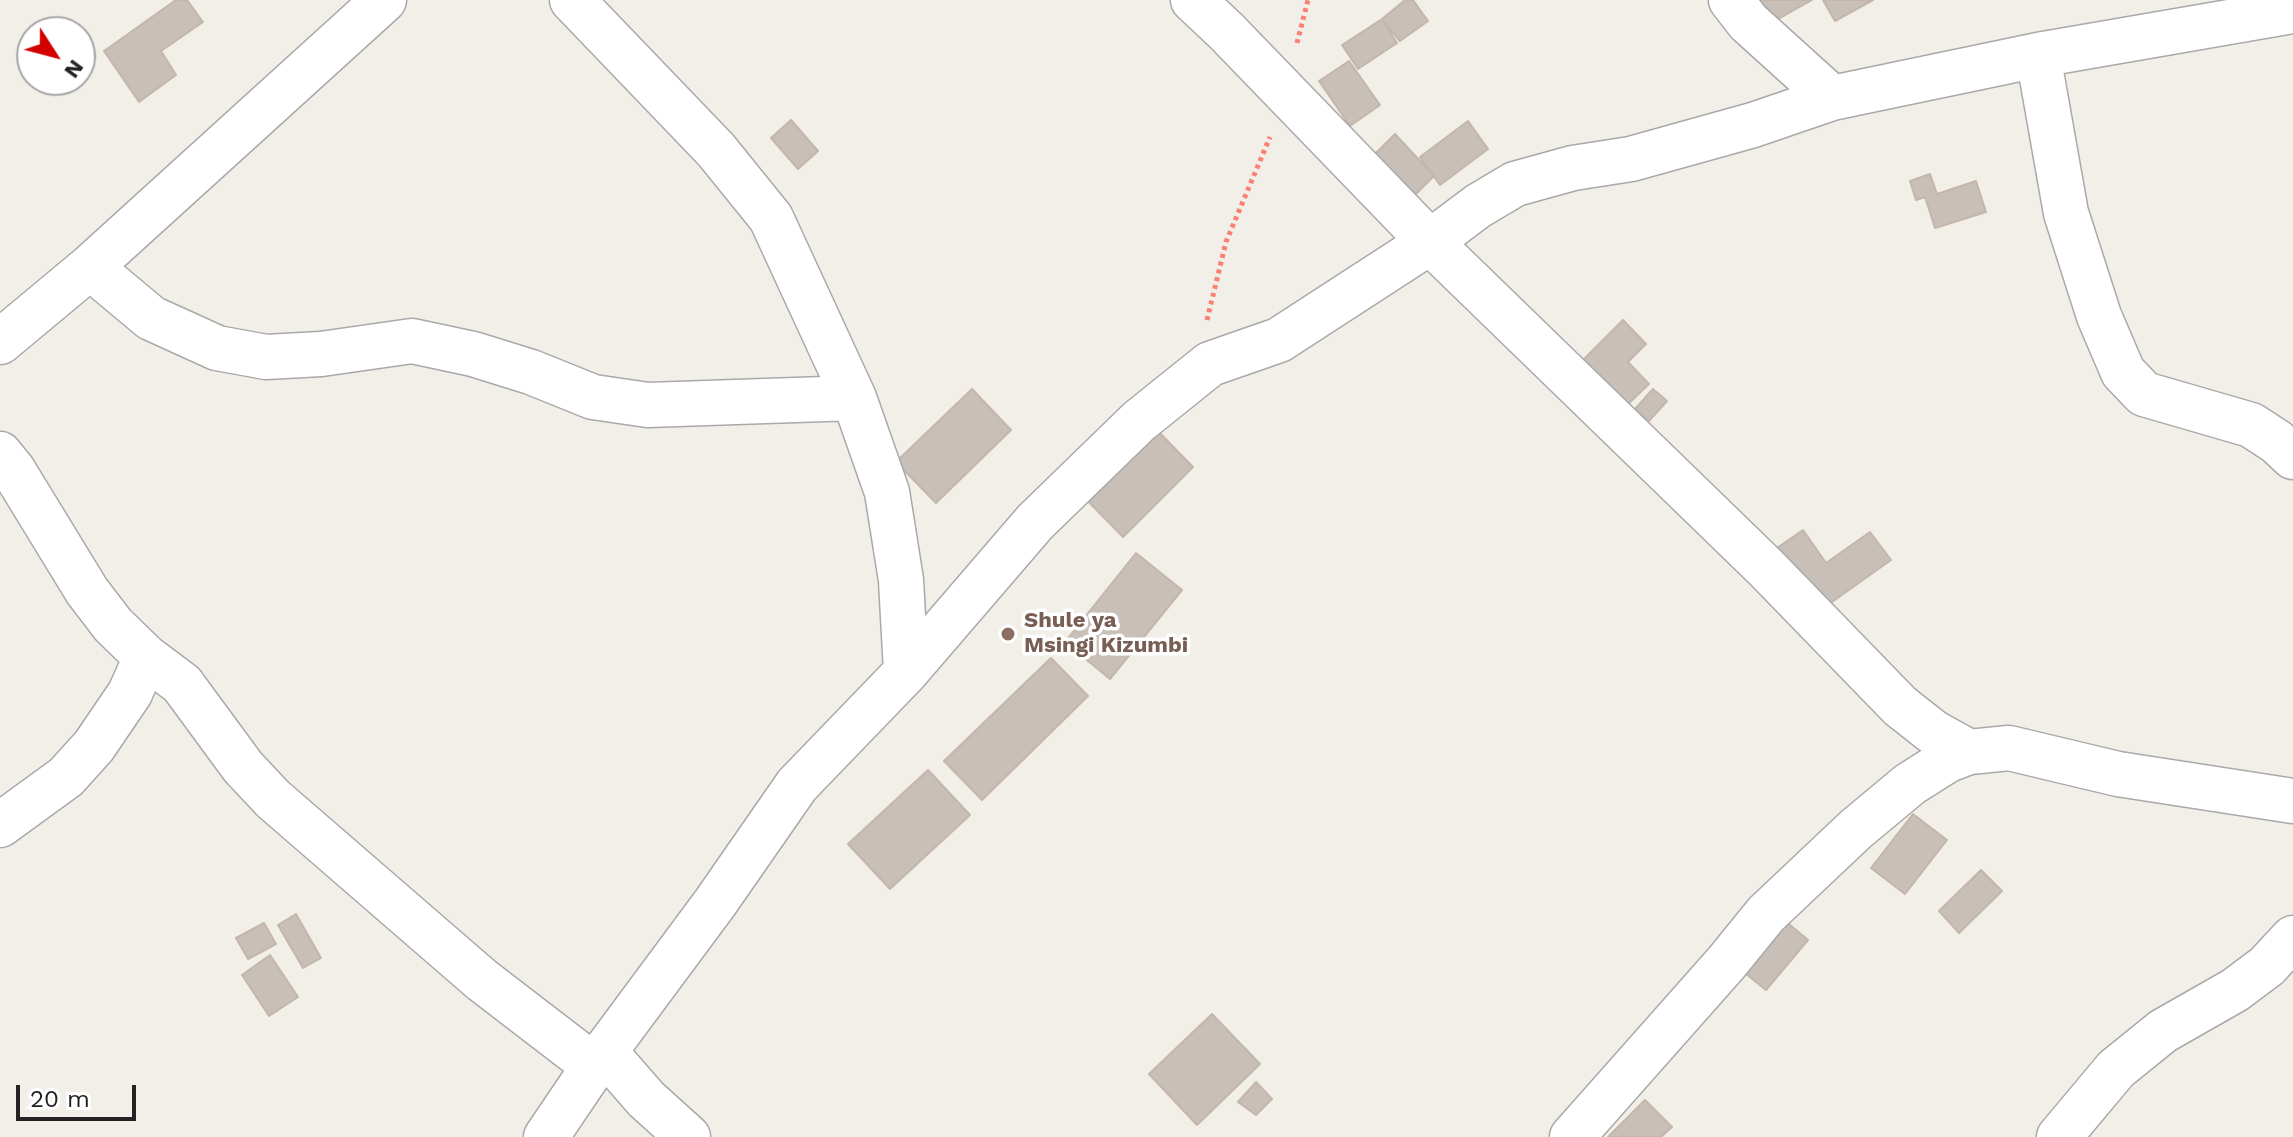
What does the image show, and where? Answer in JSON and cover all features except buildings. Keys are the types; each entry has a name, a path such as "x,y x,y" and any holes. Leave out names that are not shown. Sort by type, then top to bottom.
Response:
{"street":[{"path":"0,342 90,267 384,0"},
{"path":"572,0 716,150 771,218 854,398 887,492 901,580 906,672"},
{"path":"1193,0 1430,242 1766,568 1900,706 1933,732 1969,752"},
{"path":"1731,0 1748,22 1832,98"},
{"path":"546,1137 797,785 906,672 1035,522 1139,421 1210,364 1279,340 1515,184 1573,168 1631,159 1753,125 1832,98 2038,55 2293,11"},
{"path":"2038,55 2066,213 2099,316 2123,372 2144,394 2251,425 2293,457"},
{"path":"90,267 151,318 217,348 266,357 321,354 412,341 516,367 593,397 648,405 854,398"},
{"path":"0,454 87,591 113,625 146,657 182,684 243,767 273,799 482,980 599,1059 688,1137"},
{"path":"0,825 66,777 94,746 130,693 146,657"},
{"path":"1572,1137 1766,914 1856,829 1910,784 1948,760 1969,752 2009,748 2118,774 2293,801"},
{"path":"2071,1131 2116,1069 2163,1031 2246,982 2267,966 2293,938"}],"path":[{"path":"1210,364 1204,339 1212,290 1226,242 1287,94"}],"place":[{"name":"Shule ya Msingi Kizumbi","path":"1008,634"}]}
